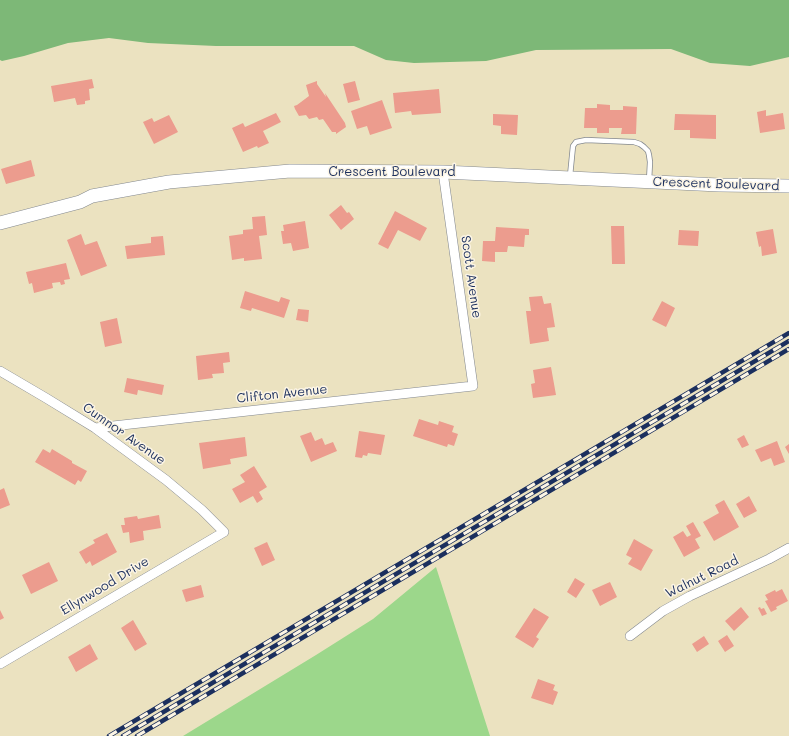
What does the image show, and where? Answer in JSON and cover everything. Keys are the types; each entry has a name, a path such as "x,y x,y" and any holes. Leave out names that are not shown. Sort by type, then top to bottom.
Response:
{"street":[{"name":"Crescent Boulevard","path":"0,223 80,202 92,196 169,182 290,171 443,172 719,185 789,186"},
{"name":"Scott Avenue","path":"443,172 473,386"},
{"name":"Cumnor Avenue","path":"0,371 95,428 166,480 202,510 224,532"},
{"name":"Clifton Avenue","path":"95,428 473,386"},
{"name":"Ellynwood Drive","path":"0,664 224,532"},
{"name":"Walnut Road","path":"630,636 663,611 690,596 789,548"}],"lane":[{"path":"570,178 573,146 576,142 593,140 634,142 644,147 650,155 649,181"}],"green space":[{"path":"0,0 789,0 789,57 750,66 710,63 671,49 536,50 486,61 414,63 386,60 354,46 216,46 148,43 109,38 68,43 2,61 0,60"},
{"path":"436,567 490,736 183,736 373,619"}],"building":[{"path":"92,79 94,88 89,89 90,100 85,101 85,104 77,105 75,98 54,102 51,86"},
{"path":"317,81 317,84 326,97 325,93 345,123 346,127 336,134 336,132 332,132 323,119 319,120 317,117 309,119 306,115 299,116 295,109 294,106 309,96 306,85"},
{"path":"355,81 360,100 348,103 343,84"},
{"path":"439,89 441,113 412,115 411,111 395,113 393,93"},
{"path":"382,100 392,128 370,135 367,126 357,129 351,111"},
{"path":"597,104 610,105 610,110 623,110 623,106 637,107 636,134 621,134 622,128 609,128 609,133 597,133 597,128 584,128 585,108 597,108"},
{"path":"766,110 766,116 783,113 785,129 760,133 757,112"},
{"path":"276,113 281,122 263,131 269,143 243,152 232,128 243,123 245,127"},
{"path":"493,114 518,115 517,135 501,134 501,126 493,125"},
{"path":"675,114 716,115 716,139 690,138 690,130 674,130"},
{"path":"169,115 178,132 154,144 143,122 152,118 154,122"},
{"path":"31,160 35,176 6,184 1,169"},
{"path":"341,205 354,219 341,230 329,215"},
{"path":"395,211 427,228 420,241 398,230 388,249 378,244"},
{"path":"265,216 267,235 259,236 262,259 244,261 244,258 232,260 229,236 243,234 243,230 253,229 252,217"},
{"path":"305,221 309,248 293,251 291,243 283,244 281,231 284,231 283,225"},
{"path":"611,226 624,226 625,264 612,264"},
{"path":"496,227 529,229 529,235 525,235 524,247 508,246 507,252 495,252 495,262 482,261 483,241 495,241"},
{"path":"773,229 777,253 762,256 761,246 759,247 756,232"},
{"path":"679,230 699,231 698,246 678,245"},
{"path":"81,234 85,245 97,241 107,266 81,276 67,240"},
{"path":"163,236 165,255 127,259 125,246 151,243 151,237"},
{"path":"66,263 70,279 64,280 65,284 61,285 60,282 52,283 53,288 34,293 32,283 29,284 26,272"},
{"path":"245,291 279,302 281,297 290,300 284,318 252,308 251,311 240,308"},
{"path":"542,296 544,304 551,303 555,327 547,328 549,341 530,344 526,311 531,311 529,297"},
{"path":"662,301 675,308 666,327 652,320"},
{"path":"298,309 309,310 308,322 296,320"},
{"path":"117,318 122,343 105,347 100,322"},
{"path":"229,352 230,362 223,363 224,373 212,374 213,378 198,380 196,356"},
{"path":"551,367 556,395 533,398 531,384 535,383 533,370"},
{"path":"127,378 164,385 162,395 138,390 137,395 124,392"},
{"path":"419,419 438,425 439,421 454,426 452,432 458,434 454,446 448,444 447,447 413,436"},
{"path":"359,431 385,435 381,455 368,453 367,456 363,455 362,458 355,457"},
{"path":"311,432 315,441 322,438 325,445 333,442 337,451 311,462 300,436"},
{"path":"744,435 749,445 742,448 737,439"},
{"path":"245,437 247,456 230,459 231,464 203,469 199,443"},
{"path":"777,441 785,462 774,466 771,458 761,462 755,450"},
{"path":"789,444 789,454 785,447"},
{"path":"43,449 50,453 52,449 72,461 72,463 87,471 81,482 78,480 75,485 35,462"},
{"path":"254,466 267,487 259,492 263,499 257,503 253,496 240,503 232,489 245,482 240,475"},
{"path":"4,488 10,505 0,509 0,490"},
{"path":"749,496 757,511 744,518 736,504"},
{"path":"724,500 739,527 714,541 703,522 719,513 715,505"},
{"path":"159,515 161,528 143,531 144,540 130,543 129,532 123,533 121,525 125,525 124,518 137,516 138,519"},
{"path":"693,522 701,536 695,539 700,548 684,557 673,537 683,531 687,537 691,535 686,526"},
{"path":"107,533 117,552 92,566 90,561 86,564 79,552 95,543 93,540"},
{"path":"634,539 653,550 641,571 628,564 632,558 626,555"},
{"path":"267,542 275,560 262,566 254,548"},
{"path":"49,562 58,581 31,594 22,575"},
{"path":"575,578 585,584 576,598 567,592"},
{"path":"610,582 617,597 600,606 592,590"},
{"path":"201,585 204,597 186,602 182,590"},
{"path":"782,589 788,601 776,607 777,609 771,612 765,601 768,600 765,595 775,590 776,592"},
{"path":"741,607 749,617 734,631 725,621"},
{"path":"760,607 761,609 764,608 767,614 762,616 758,608"},
{"path":"534,608 549,617 536,637 539,639 533,648 515,637"},
{"path":"0,610 4,618 0,620"},
{"path":"133,620 147,644 135,651 121,628"},
{"path":"727,635 734,646 725,652 718,641"},
{"path":"704,636 709,644 697,652 692,644"},
{"path":"90,644 98,659 76,672 68,657"},
{"path":"538,679 555,685 553,690 558,692 553,705 531,698"}],"railway":[{"path":"109,736 789,333"},
{"path":"123,736 789,341"},
{"path":"137,736 789,349"}]}
